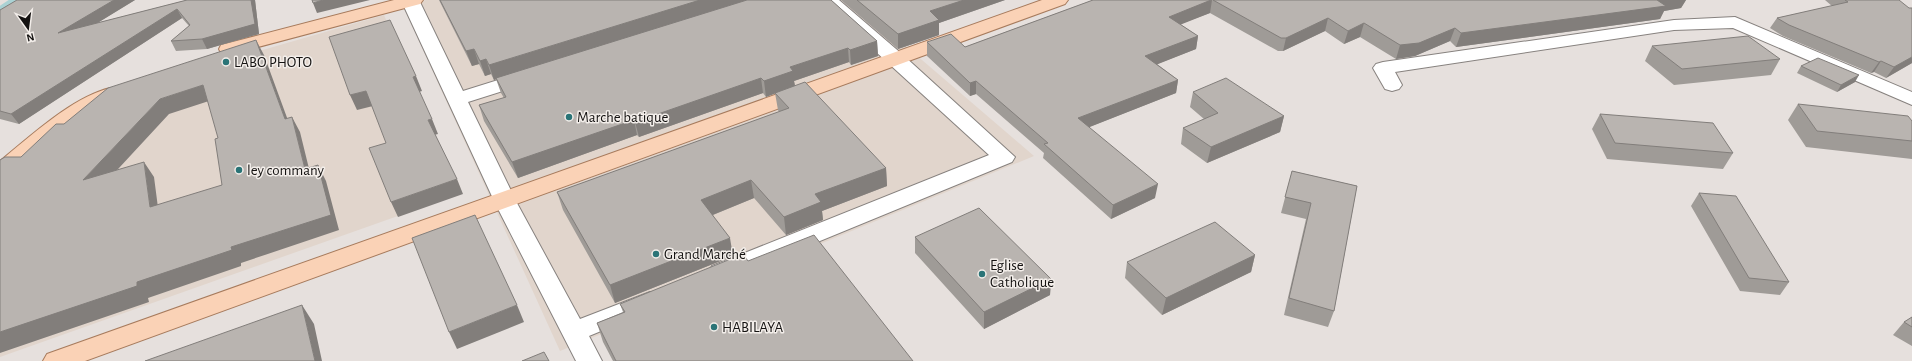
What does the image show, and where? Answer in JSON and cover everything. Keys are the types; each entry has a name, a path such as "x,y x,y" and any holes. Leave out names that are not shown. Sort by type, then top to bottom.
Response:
{"main road":[{"path":"210,56 232,48 412,0"},
{"path":"56,361 1059,0"},
{"path":"0,172 72,114 128,85"}],"street":[{"path":"412,0 505,200 590,361"},
{"path":"705,278 1004,157 896,59 828,0"},
{"path":"1392,85 1383,68 1674,25 1735,22 1912,99"},
{"path":"457,99 546,71"},
{"path":"574,332 668,293"}],"shaded area":[{"name":"Grand Marché","path":"426,0 852,0 1034,156 560,351 403,6"},
{"name":"ley commany","path":"384,15 460,194 0,357 0,198 131,88"}],"building":[{"path":"17,0 114,0 58,33 187,0 251,0 255,24 202,39 171,41 190,25 177,9 11,114 0,111 0,10"},
{"path":"312,0 323,0 313,3"},
{"path":"440,0 700,0 489,65 486,59 480,61 474,49 466,51"},
{"path":"747,0 831,0 877,41 850,50 848,48 790,67 793,71 764,81 761,78 635,122 634,120 512,162 479,105 506,97 496,78"},
{"path":"857,0 964,0 930,11 939,20 898,34"},
{"path":"1093,0 1211,0 1169,17 1198,36 1145,56 1178,80 1078,118 1158,184 1113,205 1044,144 1048,143 976,81 970,83 927,42 951,34 965,47"},
{"path":"1213,0 1657,0 1666,6 1461,33 1455,28 1419,43 1400,45 1364,23 1348,31 1328,18 1286,38 1281,38"},
{"path":"1845,0 1899,0 1909,8 1912,8 1912,57 1894,67 1789,25 1777,18 1848,2"},
{"path":"390,20 416,76 413,77 432,119 428,120 457,179 391,202 369,148 386,143 366,91 350,95 329,37"},
{"path":"1748,36 1780,59 1682,69 1652,46"},
{"path":"256,40 285,119 292,117 305,169 318,165 331,215 231,247 232,250 137,282 137,286 0,332 0,160 5,157 21,157 56,124 64,124 108,88","holes":["203,85 218,138 215,139 222,185 150,207 144,162 83,180 160,99"]},
{"path":"1818,58 1859,75 1841,85 1801,66"},
{"path":"1226,78 1284,116 1211,147 1183,128 1218,113 1193,92"},
{"path":"805,82 886,168 815,194 821,202 784,217 751,180 701,200 730,238 610,285 557,192 789,108 775,93"},
{"path":"1798,104 1908,116 1912,121 1912,141 1817,131"},
{"path":"1600,114 1713,123 1733,153 1615,143"},
{"path":"1292,171 1357,186 1334,311 1289,298 1311,203 1285,197"},
{"path":"1699,193 1736,196 1789,282 1749,278"},
{"name":"Eglise Catholique","path":"979,208 1051,279 984,312 915,237"},
{"path":"475,215 517,305 449,332 412,238"},
{"path":"1215,222 1255,255 1166,298 1127,262"},
{"path":"814,235 913,361 616,361 597,323 625,312 620,304 743,254 748,261"},
{"path":"302,305 315,361 145,361"},
{"path":"1912,317 1912,327 1904,322"},
{"path":"544,352 549,361 522,361"}],"waterway":[{"path":"0,10 15,0"}],"place":[{"name":"LABO PHOTO","path":"226,62"},
{"name":"Marche batique","path":"569,117"},
{"name":"ley commany","path":"239,170"},
{"name":"Grand Marché","path":"656,254"},
{"name":"Eglise Catholique","path":"982,274"},
{"name":"HABILAYA","path":"714,327"}]}
